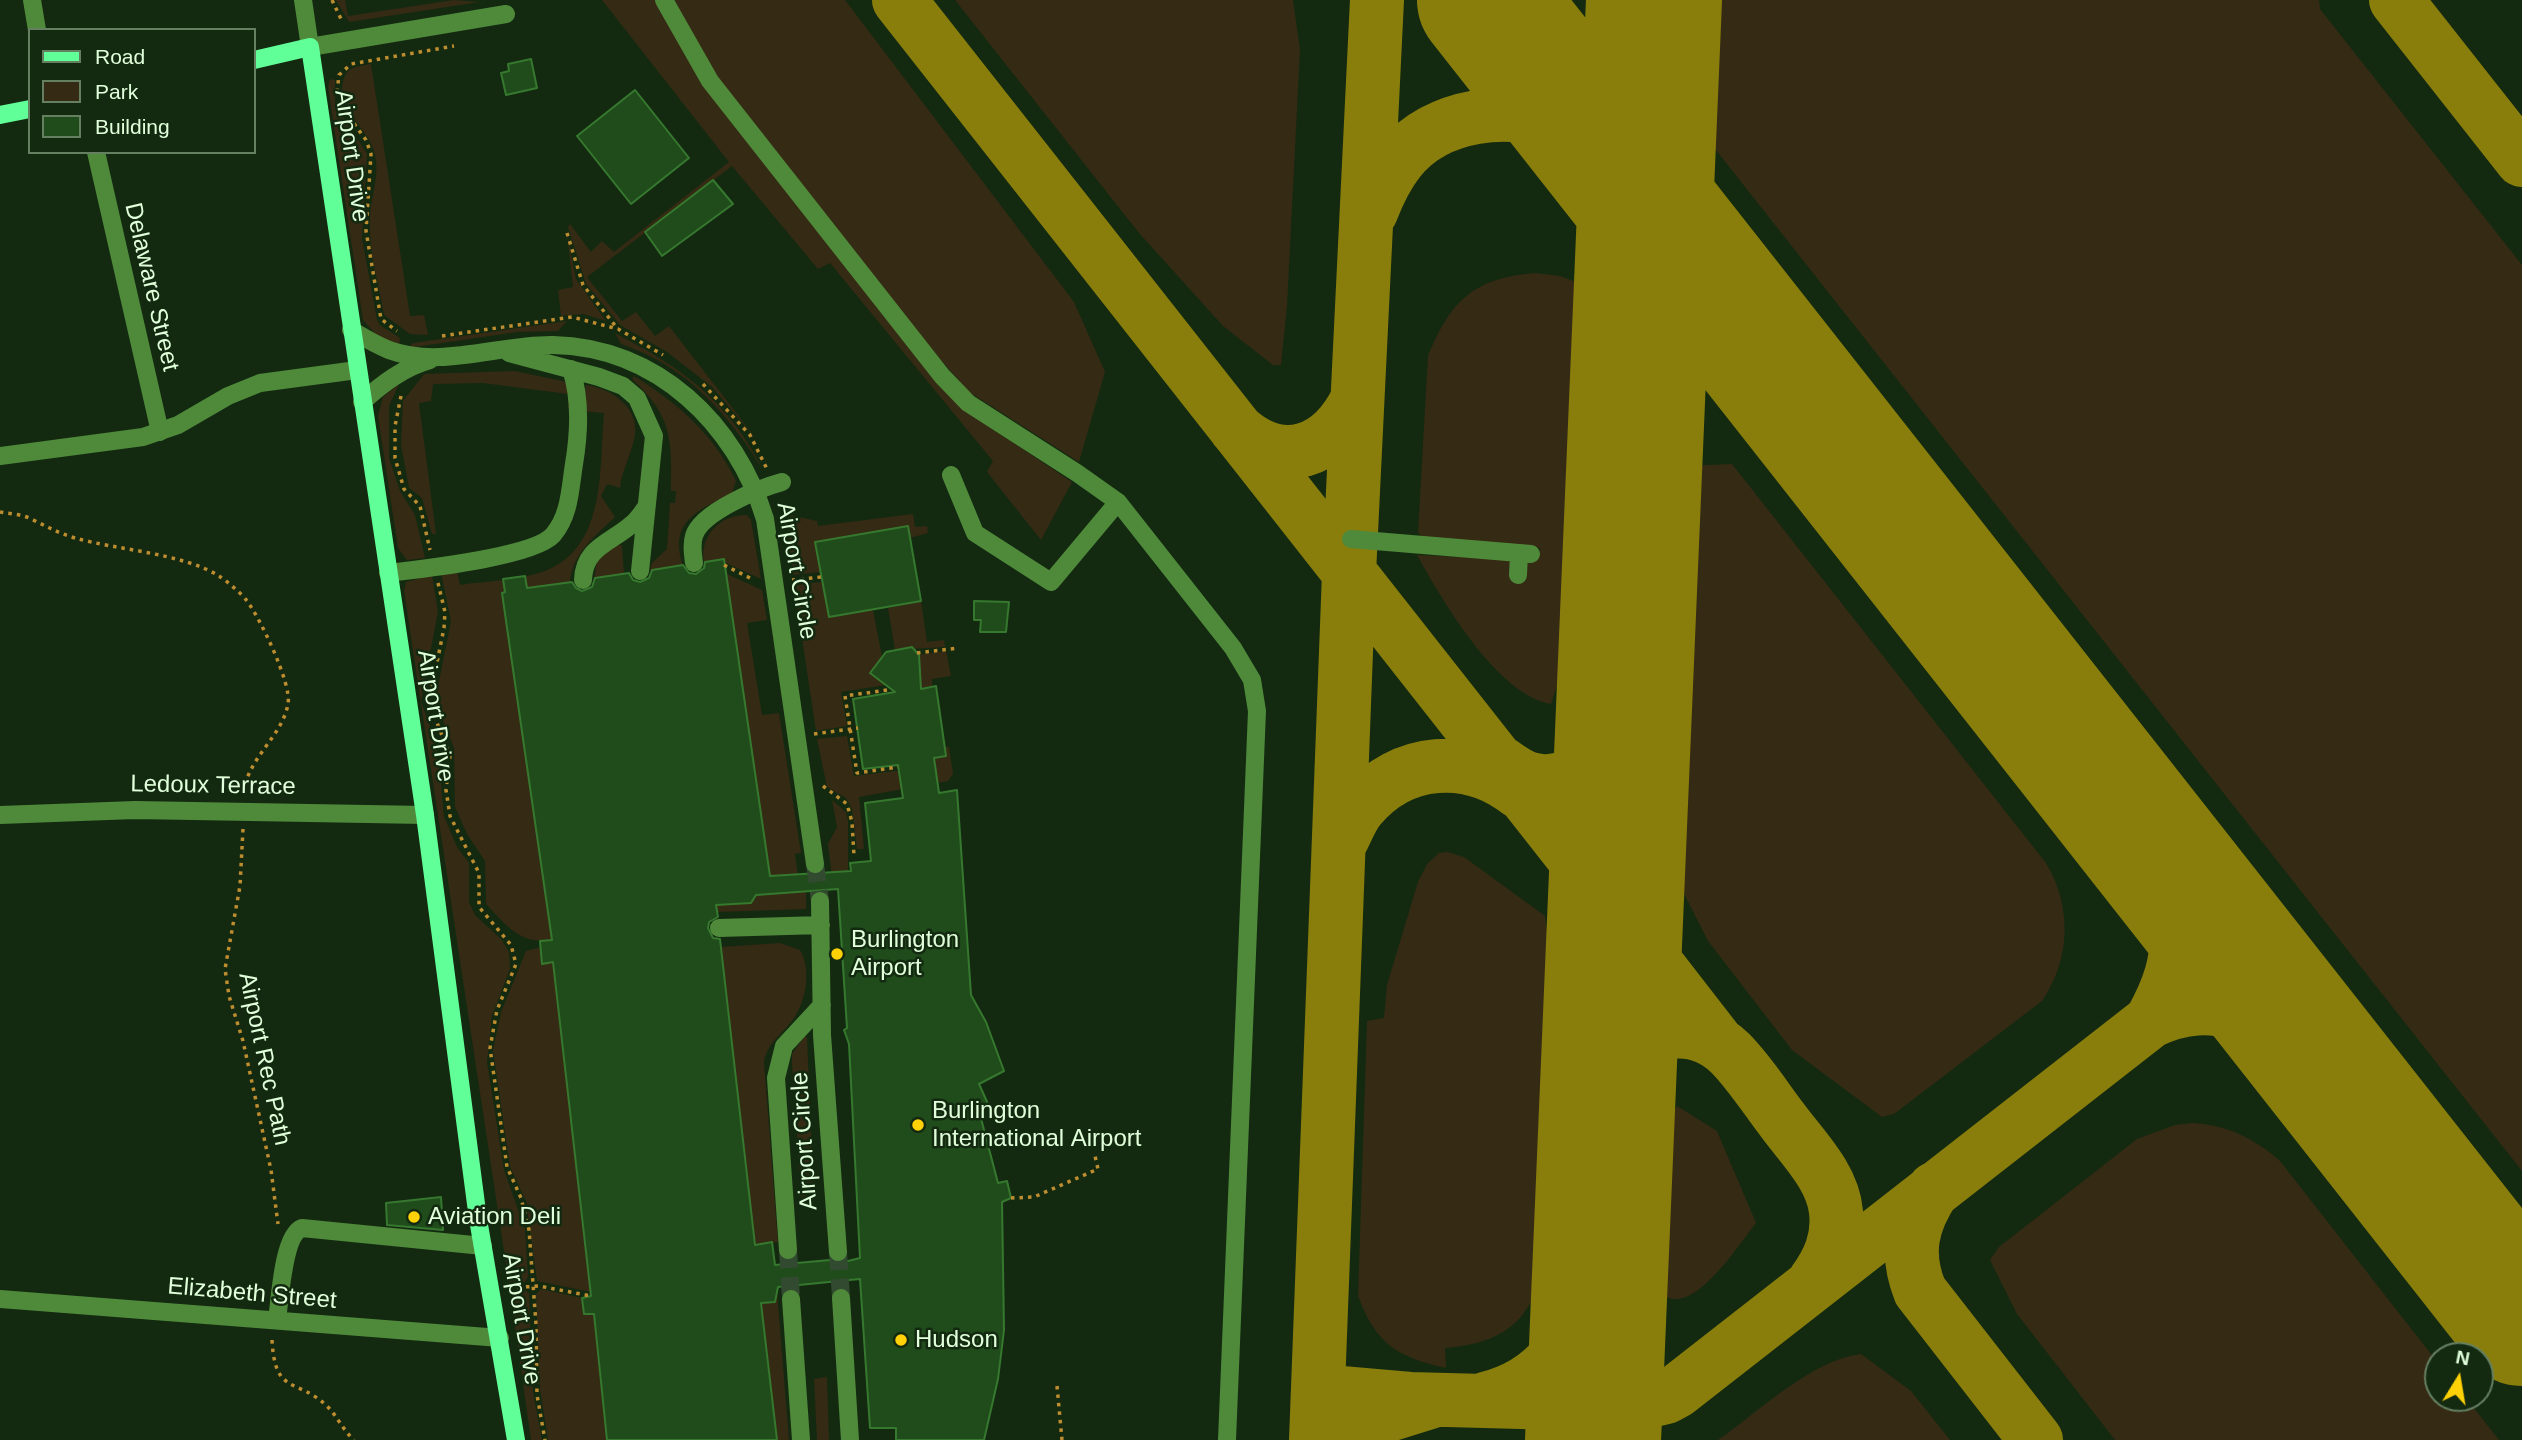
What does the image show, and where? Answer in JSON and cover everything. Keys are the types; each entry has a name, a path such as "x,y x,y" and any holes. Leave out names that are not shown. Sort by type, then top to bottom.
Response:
{"main road":[{"path":"256,60 310,47"},
{"name":"Airport Drive","path":"310,47 425,815 484,1246 516,1440"},
{"path":"0,116 28,109"}],"street":[{"path":"32,0 37,28"},
{"name":"Airport Drive","path":"303,0 310,47"},
{"path":"664,0 710,81 943,376 968,403 1118,502 1233,648 1252,680 1257,710 1227,1440"},
{"path":"310,47 506,14"},
{"name":"Delaware Street","path":"96,154 160,432"},
{"name":"Airport Circle","path":"351,330 390,350 413,356 444,356 553,345 586,349 630,361 670,381 723,433 756,489 771,550 815,864"},
{"path":"498,349 623,386 637,398 654,436 640,571"},
{"path":"444,356 478,364"},
{"name":"Airport Circle","path":"362,401 381,385 416,364 444,356"},
{"path":"388,573 530,548 551,537 566,515 576,451 578,390 571,369"},
{"path":"0,456 124,441 160,432 260,383 357,370"},
{"path":"951,475 975,533 1051,582 1118,502"},
{"path":"694,563 694,534 703,521 756,489 782,482"},
{"path":"583,580 587,560 597,547 632,524 647,506"},
{"path":"1351,539 1525,554 1518,575"},
{"name":"Ledoux Terrace","path":"0,815 70,811 425,815"},
{"name":"Airport Circle","path":"820,901 822,1005 838,1252"},
{"path":"719,928 821,925"},
{"path":"788,1250 776,1078 784,1046 822,1005"},
{"path":"274,1320 289,1242 296,1230 302,1228 484,1246"},
{"path":"841,1298 851,1439"},
{"name":"Elizabeth Street","path":"0,1299 500,1338"},
{"path":"791,1299 801,1440"}],"path":[{"path":"332,0 341,19"},
{"path":"405,337 382,319 366,231 371,153 366,140 338,103 339,75 351,64 454,46"},
{"path":"567,233 583,285 618,329"},
{"path":"403,392 398,401 395,458 404,488 420,506 432,557"},
{"name":"Airport Rec Path","path":"0,512 30,518 47,529 75,538 181,562 218,576 247,601 285,680 288,703 276,730 247,775 240,886 225,969 271,1170 279,1215 278,1227"},
{"path":"436,575 445,612 429,702 450,756 446,790 450,816 456,833 476,863 479,873 479,906 511,945 516,964 498,1010 490,1048 507,1167 521,1198 529,1230 531,1286 536,1324 537,1395 545,1440"},
{"path":"791,580 821,577"},
{"path":"917,653 959,648"},
{"path":"887,690 845,696 857,773 898,768"},
{"path":"812,735 858,728"},
{"path":"1011,1198 1034,1197 1098,1169 1095,1157"},
{"path":"509,1288 531,1286 591,1296"},
{"path":"274,1320 274,1363 284,1381 328,1406 354,1440"},
{"path":"1057,1386 1062,1440"}],"green space":[{"path":"336,0 345,0 348,16 454,0 480,2 349,22"},
{"path":"602,0 656,0 964,410 1072,482 1041,540 987,472 993,461 830,263 818,269 732,166 587,277 622,321 636,312 655,336 669,326 758,441 712,387 667,352 620,325 586,284 568,227 570,224 591,252 602,241 614,252 729,162"},
{"path":"673,0 845,0 1074,302 1105,372 1079,462 969,392 912,327 707,65"},
{"path":"955,0 1293,0 1300,50 1287,306 1281,365 1273,365 1223,326 1139,233"},
{"path":"1707,0 2319,0 2320,9 2522,265 2522,1171 1708,140 1700,120"},
{"path":"371,64 410,316 424,315 428,335 410,334 384,315 370,231 375,155 372,145 348,108 342,89 348,71"},
{"path":"330,79 335,80 335,103 367,154 362,238 377,320 400,338 399,346 379,338 363,320 328,87"},
{"path":"567,233 576,279 606,321 583,314 561,316 558,290 573,287"},
{"path":"1535,273 1560,276 1587,286 1570,646 1551,704 1531,697 1491,665 1456,620 1417,555 1513,559 1525,562 1539,558 1540,548 1423,539 1418,532 1428,356 1446,320 1467,295 1496,280"},
{"path":"567,321 558,331 517,332 408,348 413,343"},
{"path":"615,333 662,360 702,389 735,425 764,471 736,430 704,394 666,365 621,344"},
{"path":"515,371 567,382 572,408 568,408 568,394 483,383 433,384 431,401 419,403 436,534 432,534 422,498 409,488 401,445 403,401 424,374"},
{"path":"634,376 665,397 693,421 717,448 736,481 732,493 708,505 683,527 679,550 683,565 650,570 652,563 667,549 670,503 675,503 676,491 671,491 671,457 667,429 655,405 632,379"},
{"path":"399,384 389,406 389,458 400,491 415,515 425,558 407,560 398,548 378,416 383,397"},
{"path":"586,385 606,391 623,402 634,419 635,429 620,488 607,484 601,496 615,517 580,554 570,582 527,588 524,577 545,571 565,560 580,544 590,525 599,480 604,413 582,411"},
{"path":"1732,464 2046,863 2064,914 2065,932 2059,968 2042,1001 1894,1114 1882,1117 1792,1050 1708,941 1677,880 1671,812 1681,519 1686,466"},
{"path":"786,514 817,521 818,526 913,514 915,527 927,526 928,533 910,538 908,526 821,572 793,575"},
{"path":"747,515 751,520 761,579 724,562 723,559 704,562 705,544 714,528 729,518"},
{"path":"618,544 622,546 624,574 594,579 597,560"},
{"path":"457,571 460,585 503,580 505,592 502,594 552,940 541,941 522,936 507,926 486,904 485,861 467,834 455,807 454,748 435,701 451,621 441,573"},
{"path":"725,573 762,590 767,620 747,623 762,715 779,713 801,853 795,854 799,885 806,885 806,909 717,912 715,893 756,899"},
{"path":"432,575 438,612 421,701 438,750 444,816 457,847 469,863 469,902 475,915 502,940 509,952 510,969 492,1016 487,1062 504,1170 525,1229 528,1277 525,1282 509,1284 404,591 406,582"},
{"path":"822,582 829,617 873,610 882,657 870,673 886,685 841,692 847,726 816,731 794,585"},
{"path":"921,601 927,642 944,640 945,647 895,650 888,608"},
{"path":"946,651 951,676 932,679 932,686 901,691 920,668 919,655"},
{"path":"847,736 854,776 935,766 934,758 945,756 945,747 949,747 953,774 948,781 859,797 864,849 857,849 852,809 846,798 827,787 817,739"},
{"path":"832,800 846,812 848,821 848,877 832,877 828,844 837,827"},
{"path":"1447,852 1464,857 1545,916 1555,991 1546,1256 1541,1277 1526,1311 1515,1323 1486,1340 1445,1348 1446,1368 1414,1359 1390,1346 1372,1326 1358,1296 1367,1021 1384,1018 1387,985 1418,882 1427,864 1439,853"},
{"path":"780,943 800,950 806,966 806,984 798,1010 790,1024 772,1043 764,1062 778,1242 755,1245 721,947"},
{"path":"541,947 553,962 591,1292 537,1281 526,1201 510,1167 493,1050 501,1012 526,951"},
{"path":"804,1037 807,1037 814,1205 802,1207 792,1054"},
{"path":"1677,1106 1717,1131 1756,1223 1705,1284 1693,1294 1680,1299 1669,1298 1655,1288 1652,1244 1655,1170 1667,1125"},
{"path":"2205,1124 2228,1130 2260,1146 2280,1161 2424,1345 2424,1412 2477,1412 2499,1440 2115,1440 2017,1314 1990,1260 1999,1247 2137,1139 2175,1125"},
{"path":"523,1289 529,1293 533,1392 542,1440 531,1440 510,1291"},
{"path":"541,1289 582,1298 584,1314 594,1314 607,1440 548,1440 540,1389 536,1294"},
{"path":"777,1291 789,1440 777,1440 761,1297 765,1297 766,1303 774,1302"},
{"path":"1861,1354 1911,1391 1950,1440 1718,1440 1805,1376 1842,1358"},
{"path":"827,1377 829,1440 817,1440 814,1379"}],"building":[{"path":"531,59 537,88 506,95 501,73 509,71 508,64"},
{"path":"635,90 689,158 631,204 577,136"},
{"path":"713,180 733,204 662,256 645,232"},
{"path":"908,526 921,601 829,617 815,542"},
{"path":"724,559 770,876 851,871 850,863 871,861 865,803 903,798 898,765 863,769 853,699 895,692 870,673 886,652 912,647 919,655 921,689 936,686 946,756 934,758 939,793 957,790 971,995 986,1022 1004,1071 979,1084 988,1104 978,1107 998,1183 1007,1181 1011,1198 1002,1202 1004,1330 998,1379 984,1440 896,1440 896,1428 870,1428 860,1279 778,1287 775,1302 761,1303 777,1440 607,1440 594,1314 584,1314 582,1298 591,1296 553,962 542,964 540,941 552,940 502,593 505,592 503,579 525,576 527,588 572,582 582,591 592,587 595,578 629,573 633,580 640,582 649,578 652,570 683,565 689,573 696,574 704,568 705,562","holes":["838,889 847,1028 844,1030 849,1044 860,1258 840,1263 830,1260 775,1265 772,1242 755,1245 720,939 713,938 708,928 709,922 718,917 716,905 751,903 756,895"]},
{"path":"974,601 1009,602 1006,632 980,632 981,620 974,620"},
{"name":"Aviation Deli","path":"441,1197 443,1230 387,1225 386,1203"}],"taxiway":[{"path":"899,0 1628,927"},
{"path":"1316,1440 1349,573 1377,0"},
{"path":"2396,0 2522,160"},
{"path":"1371,212 1391,172 1415,144 1433,132 1476,117 1499,115 1543,120 1570,129 1606,153"},
{"path":"1236,429 1253,442 1271,449 1288,452 1304,450 1334,432 1357,400"},
{"path":"1497,760 1521,776 1541,781 1564,778 1586,769 1609,744 1625,692"},
{"path":"1339,845 1357,811 1377,790 1416,770 1458,766 1500,779 1519,792"},
{"path":"1318,1391 1410,1399 1633,1405 1666,1397 1677,1391 2151,1021 2172,973 2176,933 2168,893 2150,845"},
{"path":"1616,895 1628,927 1718,1043"},
{"path":"2151,1021 2176,1012 2200,1008 2242,1015 2282,1036 2323,1064"},
{"path":"1608,1083 1625,1055 1649,1038 1663,1033 1705,1036 1730,1053 1808,1152 1834,1199 1837,1222 1834,1240 1828,1258 1814,1282"},
{"path":"1934,1189 1920,1214 1913,1239 1913,1264 1920,1291 2036,1440"},
{"path":"1485,1399 1511,1390 1548,1365 1561,1348 1582,1309 1601,1262 1595,1262"},
{"path":"1356,1440 1385,1416 1430,1402"}],"runway":[{"path":"1485,0 2522,1318"},
{"path":"1593,1440 1654,0"}],"tunnel":[{"path":"815,864 820,901"},
{"path":"788,1250 791,1299"},
{"path":"838,1252 841,1298"}],"place":[{"name":"Burlington Airport","path":"837,954"},
{"name":"Burlington International Airport","path":"918,1125"},
{"name":"Aviation Deli","path":"414,1217"},
{"name":"Hudson","path":"901,1340"}]}
